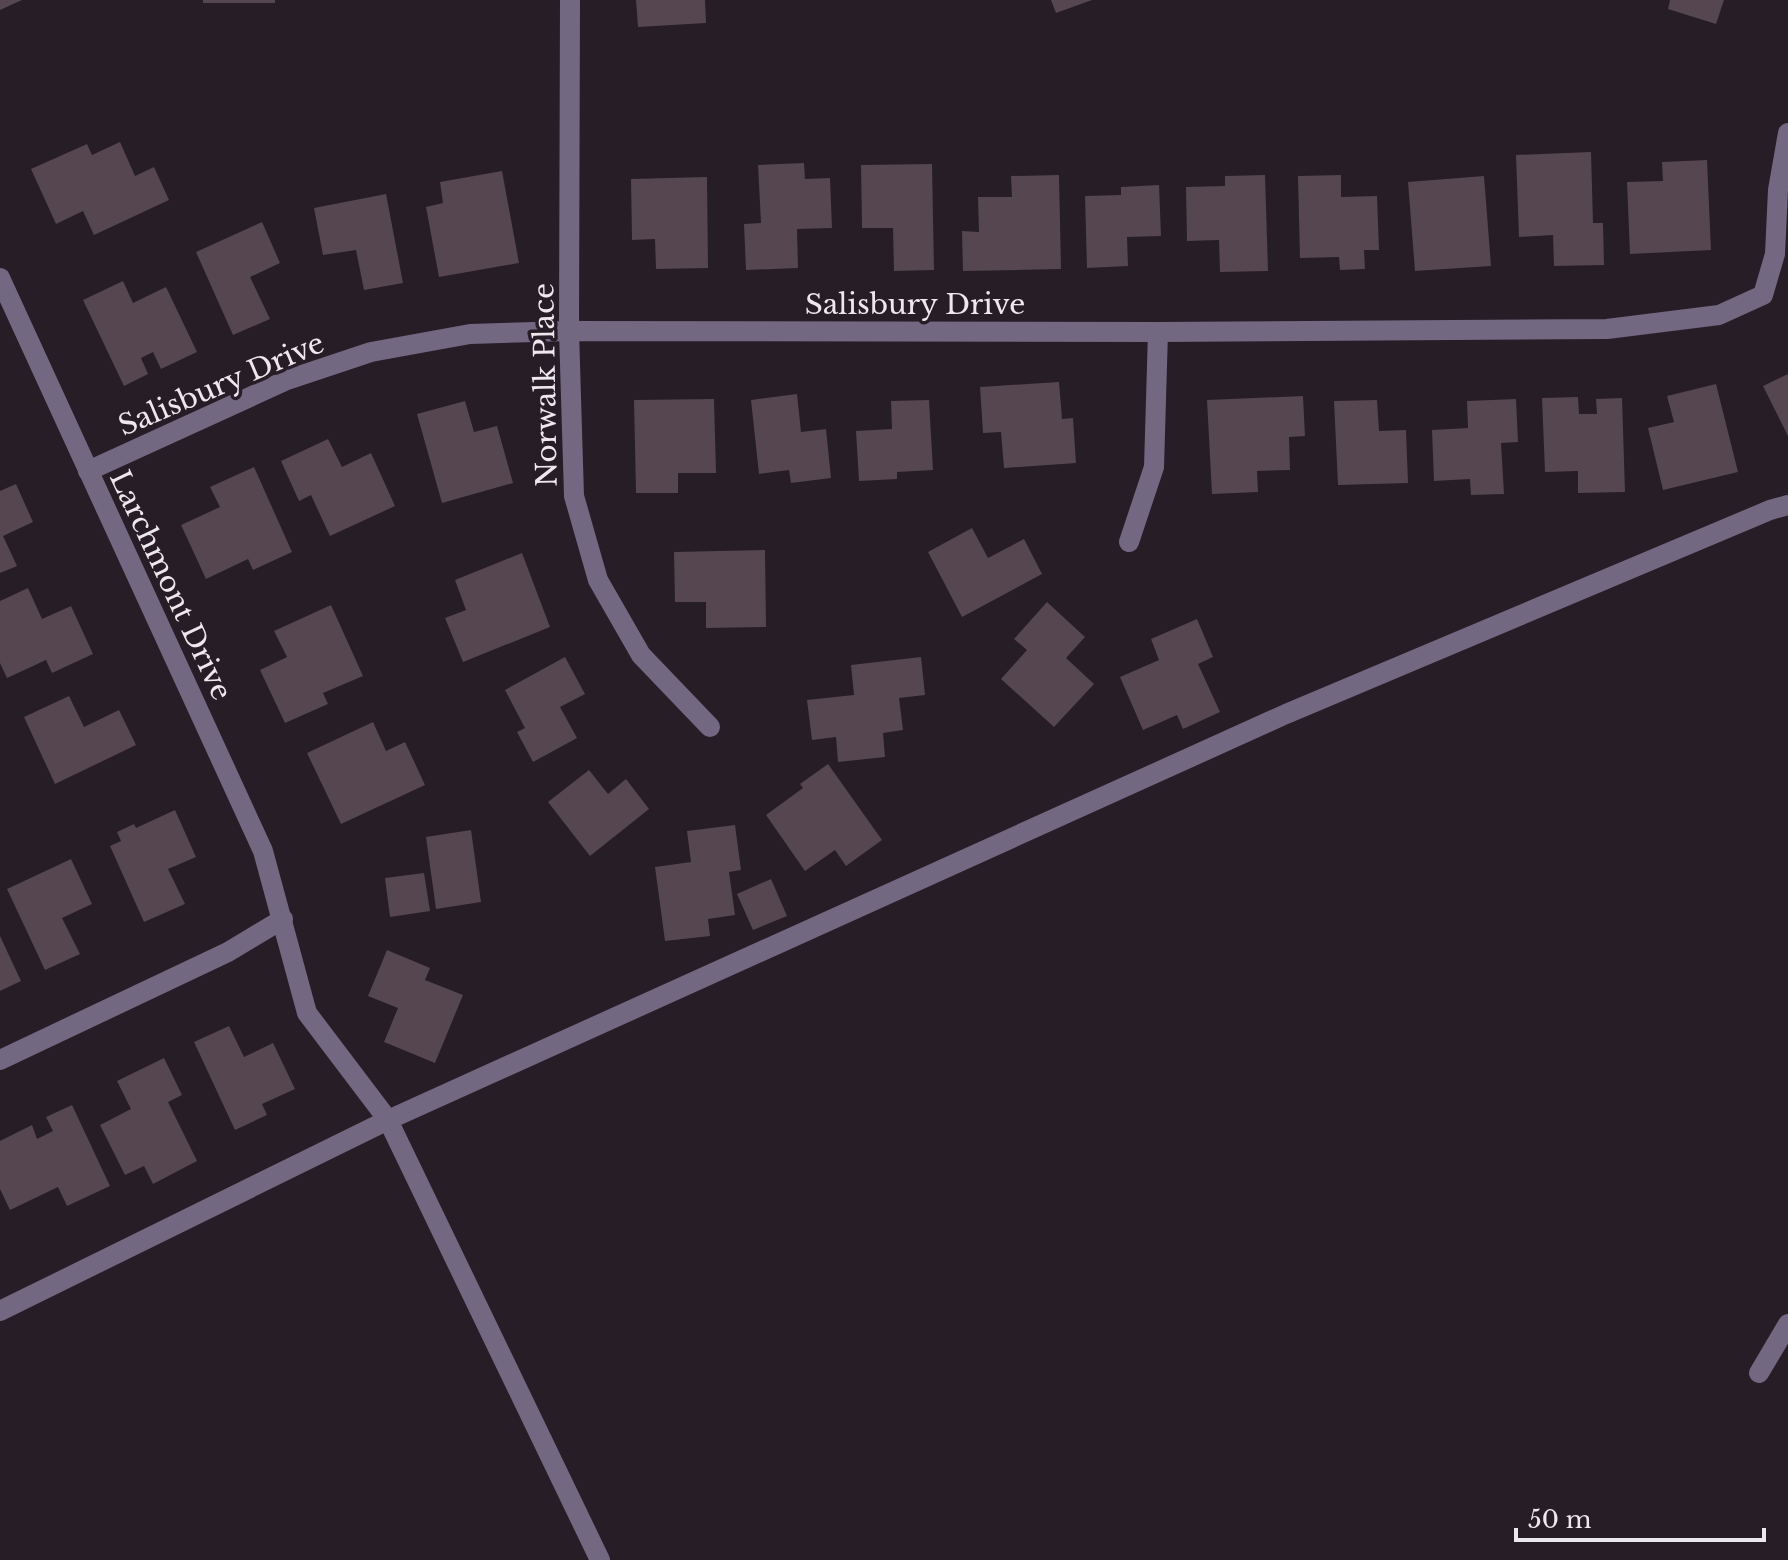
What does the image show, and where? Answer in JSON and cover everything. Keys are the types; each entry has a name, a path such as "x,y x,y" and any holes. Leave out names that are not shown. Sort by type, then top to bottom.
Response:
{"street":[{"name":"Norwalk Place","path":"570,0 569,331 574,496 598,580 641,655 710,727"},
{"name":"Salisbury Drive","path":"88,471 287,380 371,352 470,334 569,331 1607,329 1719,315 1763,295 1775,254 1778,190 1788,133"},
{"name":"Larchmont Drive","path":"0,278 263,851 307,1013 388,1120 600,1560"},
{"path":"1129,542 1154,467 1158,332"},
{"path":"0,1311 388,1120 1272,721 1788,505"},
{"path":"0,1060 228,952 283,919"},
{"path":"1759,1373 1788,1324"}],"building":[{"path":"0,0 22,0 0,10"},
{"path":"203,0 275,0 275,3 203,3"},
{"path":"636,0 705,0 706,23 638,27"},
{"path":"1051,0 1092,0 1056,13"},
{"path":"1670,0 1724,0 1716,24 1668,9"},
{"path":"120,142 135,176 154,167 169,200 94,235 83,211 56,224 31,169 87,144 92,155"},
{"path":"1591,152 1593,223 1603,223 1604,265 1554,266 1553,235 1519,237 1516,155"},
{"path":"1707,160 1711,250 1630,254 1627,182 1663,181 1662,162"},
{"path":"804,163 805,179 830,178 832,228 797,229 798,268 746,270 744,224 761,223 758,165"},
{"path":"932,164 934,270 894,271 893,228 862,228 861,165"},
{"path":"502,171 519,263 439,277 426,207 443,203 440,182"},
{"path":"1059,175 1061,269 963,271 962,231 979,232 978,197 1012,197 1011,176"},
{"path":"1265,175 1268,271 1220,272 1219,240 1187,241 1186,187 1225,186 1225,176"},
{"path":"1341,175 1341,197 1377,196 1379,250 1364,250 1365,269 1340,270 1339,257 1300,258 1298,176"},
{"path":"1484,176 1491,266 1415,271 1408,182"},
{"path":"707,177 708,268 656,269 655,239 632,240 631,179"},
{"path":"1159,185 1161,236 1127,237 1128,266 1087,268 1085,196 1121,195 1121,187"},
{"path":"386,194 403,283 364,290 356,250 323,255 314,208"},
{"path":"262,222 280,263 250,277 270,319 233,335 196,252"},
{"path":"123,281 133,303 166,287 197,352 161,369 153,352 141,358 148,374 124,386 83,300"},
{"path":"1788,374 1788,436 1763,386"},
{"path":"1059,382 1062,419 1073,418 1076,463 1004,468 1001,432 983,433 980,387"},
{"path":"1716,384 1738,472 1663,490 1648,428 1674,422 1667,396"},
{"path":"797,394 801,432 826,429 831,478 791,483 789,470 759,474 751,400"},
{"path":"1303,396 1305,436 1289,437 1290,470 1257,471 1258,492 1212,494 1207,400"},
{"path":"1578,397 1579,414 1597,414 1596,399 1622,398 1625,492 1578,493 1578,471 1545,472 1542,398"},
{"path":"714,399 716,473 678,473 678,493 636,493 634,400"},
{"path":"1516,399 1518,442 1501,443 1504,494 1471,495 1470,479 1434,481 1432,430 1468,428 1467,401"},
{"path":"929,400 933,470 897,472 897,479 859,481 856,431 892,429 891,401"},
{"path":"1377,400 1379,431 1406,430 1408,483 1338,485 1334,401"},
{"path":"465,401 474,432 497,426 513,483 442,503 417,414"},
{"path":"328,439 342,467 371,453 395,506 330,536 311,495 299,501 281,461"},
{"path":"254,467 292,552 253,570 248,559 206,579 181,525 220,507 210,487"},
{"path":"16,484 33,522 3,536 17,566 0,573 0,491"},
{"path":"972,528 988,558 1024,539 1042,574 962,617 928,552"},
{"path":"765,550 766,627 706,628 706,602 675,602 674,552"},
{"path":"522,553 550,627 463,662 445,618 466,610 455,580"},
{"path":"28,588 42,619 71,606 93,654 52,673 46,660 7,678 0,663 0,601"},
{"path":"1047,602 1085,637 1066,658 1094,684 1054,727 1001,679 1027,650 1014,639"},
{"path":"331,605 363,676 323,693 328,704 285,723 260,670 287,657 274,631"},
{"path":"1197,619 1213,657 1198,664 1220,712 1183,729 1177,715 1143,730 1120,677 1159,660 1151,639"},
{"path":"565,657 585,694 560,707 577,738 533,762 517,732 525,728 505,690"},
{"path":"921,657 925,695 899,698 903,730 883,733 885,757 838,762 836,737 812,740 807,700 854,695 851,665"},
{"path":"69,696 84,727 119,710 136,745 55,784 24,717"},
{"path":"373,722 386,751 405,742 425,785 341,824 307,753"},
{"path":"828,764 882,840 846,866 835,850 805,871 766,815 803,788 800,784"},
{"path":"589,770 608,794 626,779 649,809 590,856 548,802"},
{"path":"175,810 196,857 168,869 185,904 144,922 110,846 121,841 117,832 134,824 136,828"},
{"path":"735,825 741,870 729,872 735,915 708,919 710,936 665,941 655,867 691,862 687,831"},
{"path":"471,830 481,902 436,909 426,837"},
{"path":"71,859 92,904 62,918 80,954 45,970 7,889"},
{"path":"424,873 430,911 390,917 385,878"},
{"path":"771,879 787,916 753,930 737,894"},
{"path":"0,936 21,981 0,991"},
{"path":"387,950 430,968 425,980 463,995 435,1063 384,1042 398,1008 368,996"},
{"path":"229,1026 244,1057 273,1043 295,1089 262,1104 267,1115 235,1130 194,1042"},
{"path":"164,1058 182,1095 168,1102 197,1161 153,1184 144,1166 125,1175 100,1125 131,1109 117,1081"},
{"path":"72,1105 110,1186 67,1206 58,1187 10,1210 0,1189 0,1141 32,1125 37,1139 53,1131 46,1117"}]}
